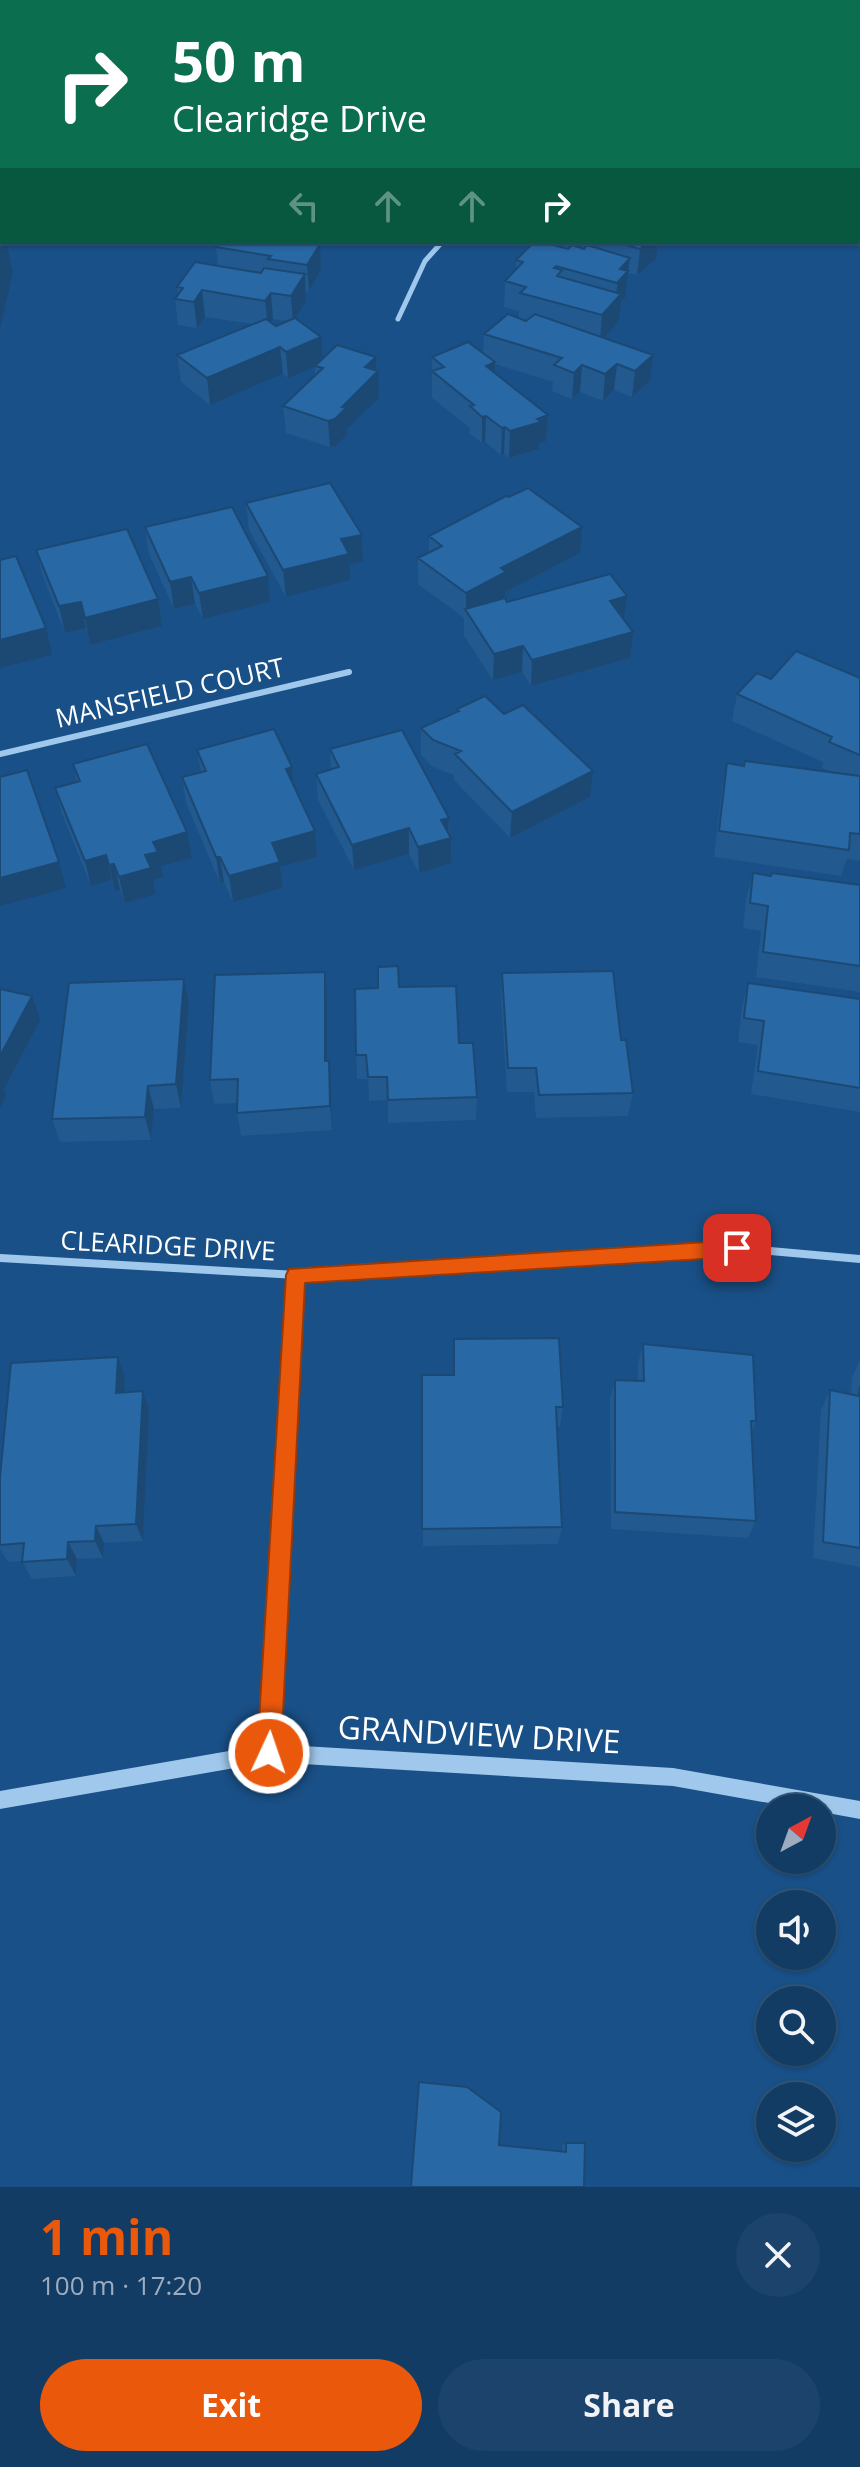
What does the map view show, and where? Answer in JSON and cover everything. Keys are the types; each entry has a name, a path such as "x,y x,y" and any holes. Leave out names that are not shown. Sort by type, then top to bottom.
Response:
{"street":[{"path":"398,319 425,261 440,244"},
{"name":"MANSFIELD COURT","path":"0,754 349,672"},
{"name":"CLEARIDGE DRIVE","path":"0,1258 296,1275 737,1248 860,1259"},
{"path":"269,1753 296,1275"},
{"name":"GRANDVIEW DRIVE","path":"0,1800 269,1753 673,1777 860,1810"}],"building":[{"path":"218,244 320,244 307,265 216,247"},
{"path":"532,244 568,249 572,245 584,249 587,245 630,258 620,269 628,271 617,283 556,266 554,268 562,270 557,276 621,294 602,315 520,293 526,287 505,281 523,262 516,260"},
{"path":"622,244 646,244 640,249"},
{"path":"195,262 261,273 264,268 305,274 291,296 271,293 265,301 202,290 194,302 175,299 183,288 177,287"},
{"path":"508,314 526,321 535,314 653,355 635,371 617,364 605,374 582,365 574,373 554,365 562,358 484,334"},
{"path":"295,318 321,337 286,352 280,347 207,378 177,355 266,319 276,326"},
{"path":"468,342 495,362 486,366 548,415 537,419 541,422 510,431 502,428 486,416 482,417 470,406 474,405 432,371 444,367 432,357"},
{"path":"337,345 376,357 365,367 378,371 342,407 346,408 335,419 328,421 283,406 323,368 315,366"},
{"path":"330,483 362,535 341,539 349,554 283,570 246,503"},
{"path":"528,488 582,527 501,568 506,572 466,593 418,558 442,546 429,536"},
{"path":"232,507 268,576 199,593 191,577 170,582 145,527"},
{"path":"127,529 158,599 85,618 81,602 59,606 36,550"},
{"path":"16,556 46,628 0,640 0,560"},
{"path":"610,574 627,596 610,601 633,632 532,660 523,646 494,654 465,609 505,598 507,602"},
{"path":"796,651 860,678 860,755 829,742 832,737 737,694 757,673 771,679"},
{"path":"485,696 504,714 523,705 593,771 512,812 455,754 461,751 433,740 421,728"},
{"path":"274,729 292,767 286,769 315,831 272,843 280,862 229,876 220,857 216,857 182,777 206,771 197,750"},
{"path":"402,730 449,818 441,820 451,838 418,847 409,828 352,845 316,774 339,767 330,749"},
{"path":"147,744 187,832 153,842 158,852 145,855 151,868 119,877 114,864 109,865 106,855 85,861 55,788 80,781 73,764"},
{"path":"745,761 860,776 860,834 850,833 849,850 719,831 727,763 744,766"},
{"path":"27,770 59,862 0,878 0,777"},
{"path":"753,873 860,885 860,966 763,952 768,906 750,903"},
{"path":"398,966 399,987 456,986 459,1043 473,1043 477,1097 388,1100 387,1077 368,1077 366,1055 356,1055 355,989 378,988 378,967"},
{"path":"613,971 621,1040 626,1040 633,1093 539,1095 536,1068 508,1068 502,973"},
{"path":"325,972 325,1061 329,1061 330,1106 237,1113 238,1079 210,1080 215,975"},
{"path":"184,979 176,1084 148,1086 145,1117 52,1119 69,983"},
{"path":"748,983 860,999 860,1088 758,1071 764,1021 744,1018"},
{"path":"0,989 32,996 0,1056"},
{"path":"559,1338 563,1407 556,1407 562,1527 422,1529 422,1375 454,1375 454,1339"},
{"path":"643,1344 753,1355 756,1421 751,1421 756,1521 615,1512 615,1380 644,1381"},
{"path":"118,1357 116,1393 143,1391 136,1524 96,1526 95,1541 68,1542 67,1559 22,1562 24,1543 0,1545 0,1477 11,1363"},
{"path":"860,1386 860,1548 823,1542 830,1390 859,1396"},
{"path":"419,2082 467,2087 501,2112 499,2145 566,2152 566,2143 585,2143 584,2187 411,2187"}],"route":[{"path":"269,1753 296,1275 737,1248"}]}
